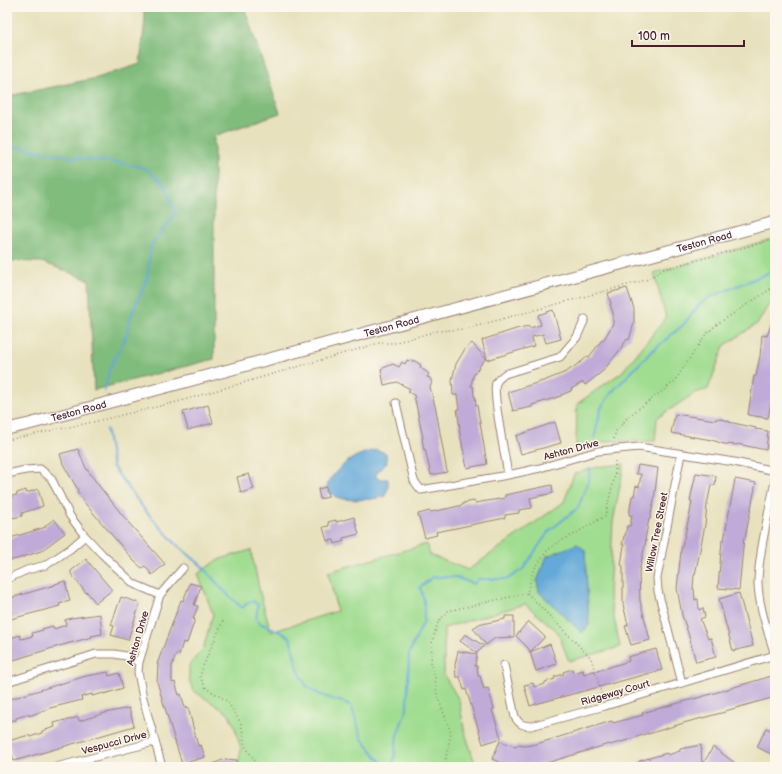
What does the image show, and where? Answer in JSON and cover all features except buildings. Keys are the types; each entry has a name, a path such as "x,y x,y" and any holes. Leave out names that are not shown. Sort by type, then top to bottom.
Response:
{"main road":[{"name":"Teston Road","path":"7,429 775,222"}],"street":[{"path":"508,475 495,398 495,384 499,378 505,374 560,357 577,337 585,319"},
{"name":"Ashton Drive","path":"396,403 414,481 421,490 540,468 598,451 639,447 775,471"},
{"name":"Willow Tree Street","path":"681,454 657,578 658,591 682,683"},
{"path":"12,473 40,469 51,478 70,516 85,536 112,565 134,584 160,596"},
{"path":"775,481 762,550 758,582 763,613 775,655"},
{"path":"7,579 27,570 46,565 70,549 85,536"},
{"name":"Ashton Drive","path":"162,767 143,698 138,672 139,662 160,596 183,568"},
{"path":"7,682 96,654 126,656 139,662"},
{"name":"Ridgeway Court","path":"504,665 515,717 524,726 531,726 605,706 775,655"},
{"name":"Vespucci Drive","path":"56,767 154,742"}],"path":[{"path":"7,440 177,402 379,343 394,343 437,331 465,329 646,280 664,269 775,239"},
{"path":"614,439 616,431 629,416 674,382 706,334 716,325 775,286"},
{"path":"527,593 534,571 547,551 558,542 573,536 605,516 615,475 615,458"},
{"path":"527,593 591,658 605,706"},
{"path":"444,767 451,733 437,694 431,664 432,643 438,622 448,611 527,593"},
{"path":"223,621 205,660 200,677 206,688 227,701 241,723 245,746 257,764 262,767"}],"green space":[{"path":"143,7 244,7 280,113 214,136 214,359 94,390 89,280 42,262 7,261 7,94 8,96 97,78 140,64 145,20"},
{"path":"775,238 775,300 770,302 758,323 724,346 708,389 695,393 657,418 655,441 609,441 576,448 577,404 622,372 666,318 654,273"},
{"path":"624,464 613,522 609,594 620,647 569,661 557,631 525,604 444,628 444,675 459,700 464,729 476,767 238,767 241,749 229,714 194,691 189,680 189,665 203,649 213,614 198,574 217,560 251,550 260,593 271,632 337,611 328,572 427,544 430,555 468,570 564,502 574,474 597,467"}],"water":[{"path":"376,450 386,453 387,463 375,476 379,479 388,479 388,488 385,496 369,499 349,500 338,498 328,492 327,484 342,466 361,454"},
{"path":"577,544 585,550 589,625 582,633 539,592 537,581 547,556"}],"waterway":[{"path":"7,145 83,159 120,163 145,168 165,185 176,213 151,245 147,279 132,313 126,336 110,368 104,392"},
{"path":"594,439 601,408 612,392 651,352 683,325 700,304 710,297 775,269"},
{"path":"106,429 113,467 144,509 176,544 201,565 223,590 242,608 249,602 253,601 258,605 256,619 260,624 266,625 290,637 299,672 306,685 319,694 351,705 362,739 385,767"},
{"path":"393,767 397,735 407,709 409,653 424,621 424,601 420,587 433,577 455,577 474,584 478,579 508,579 523,569 549,531 578,508 589,480 590,468"}]}
